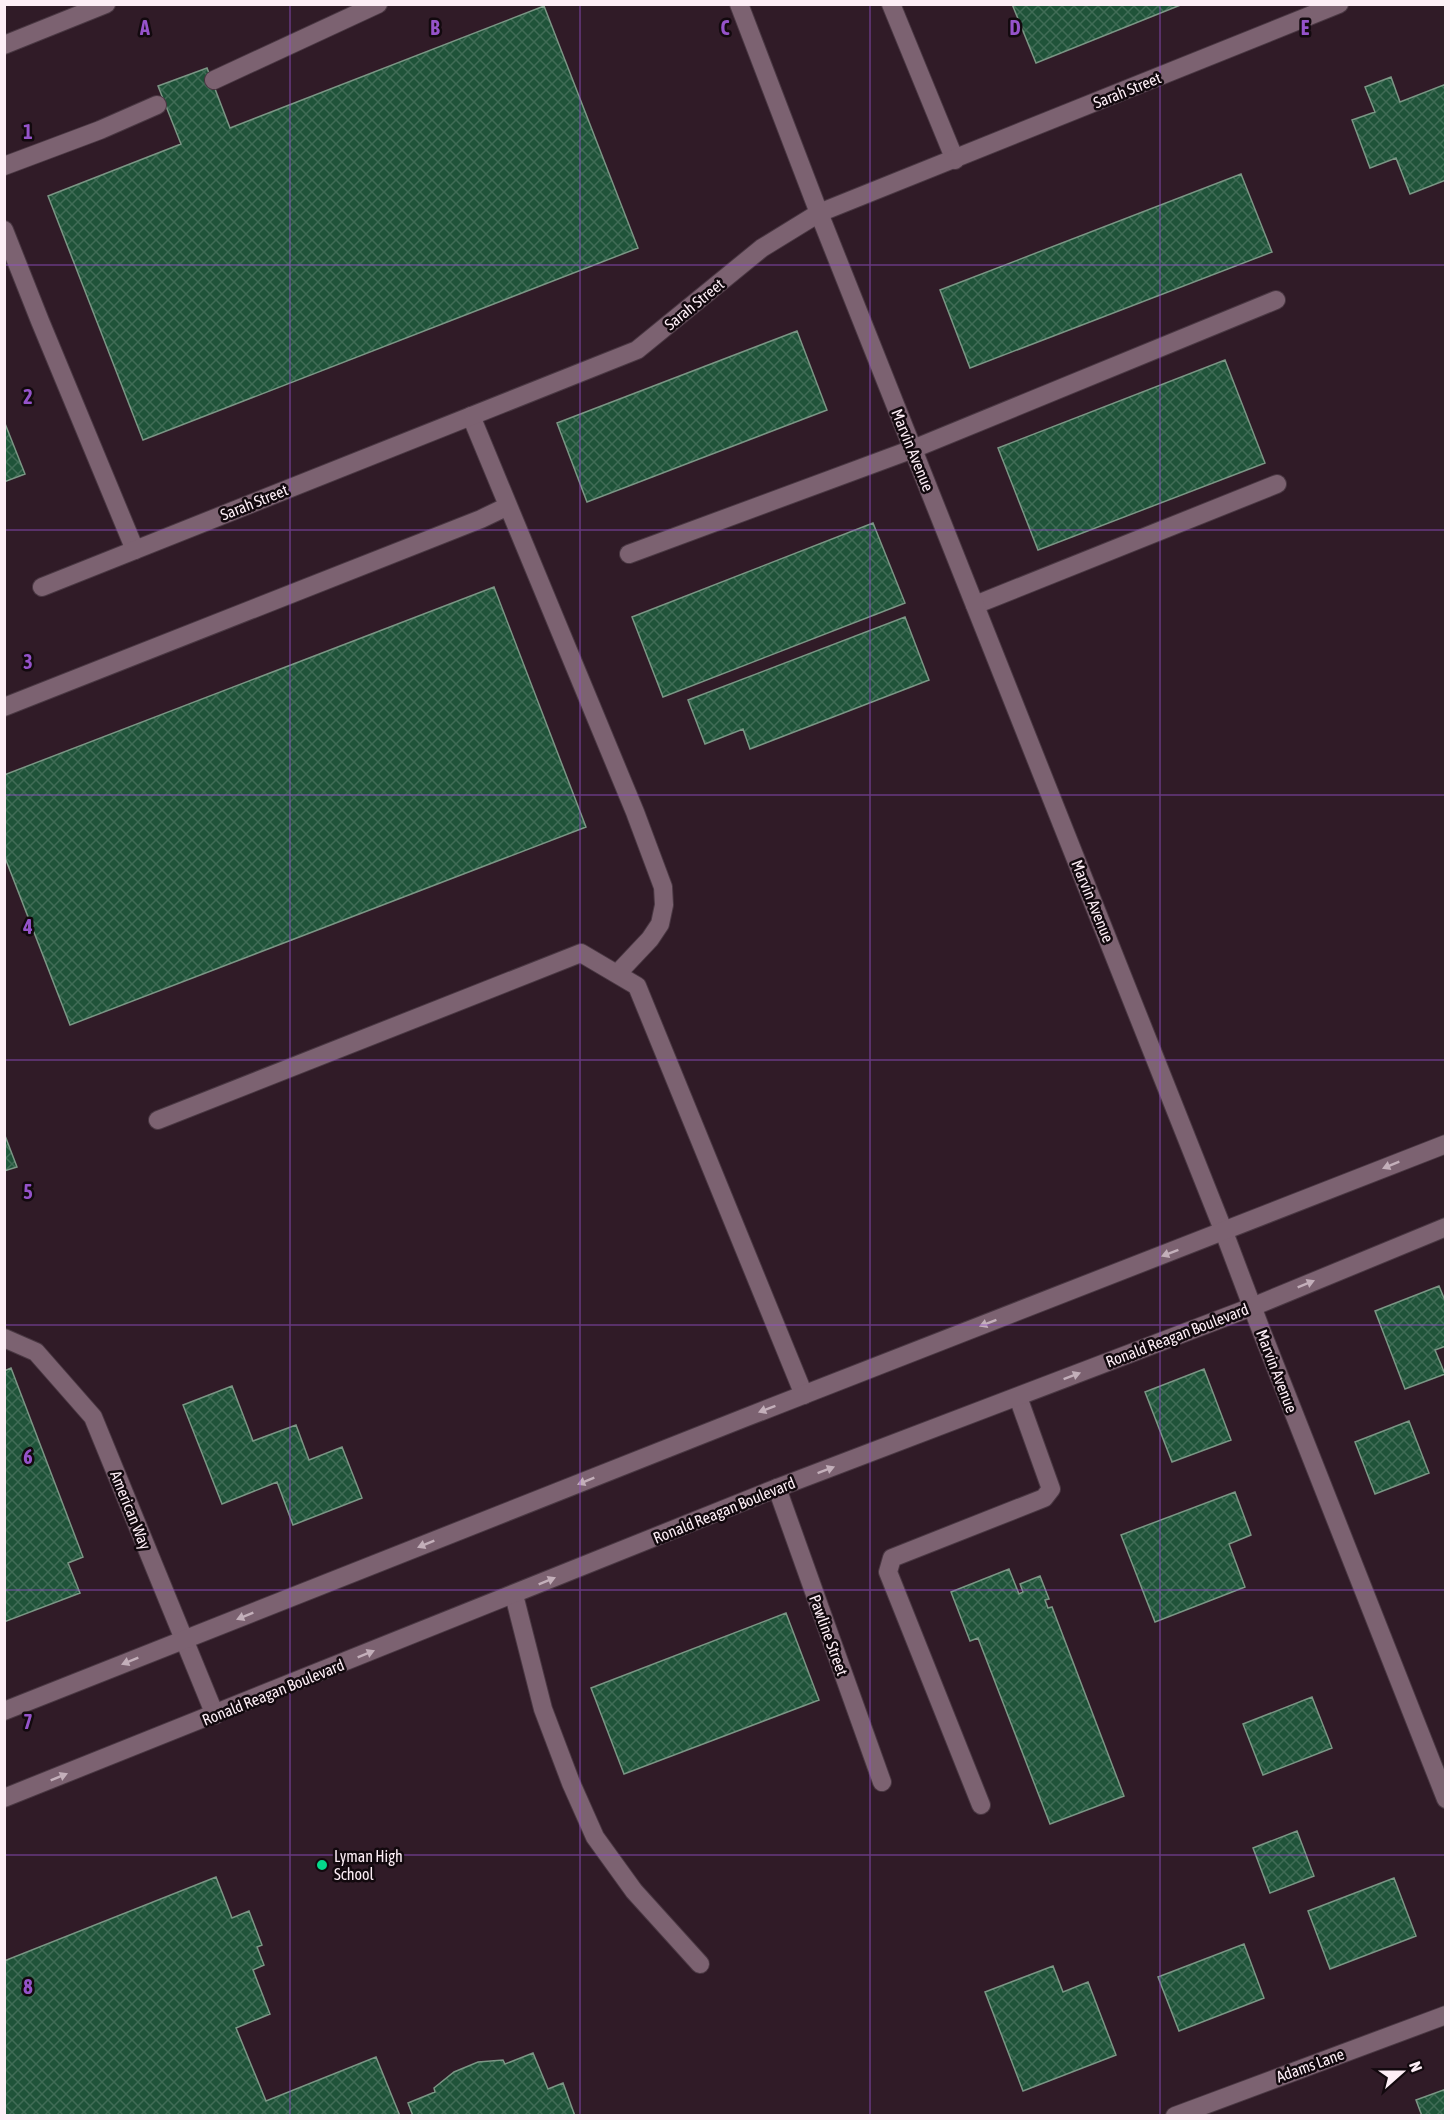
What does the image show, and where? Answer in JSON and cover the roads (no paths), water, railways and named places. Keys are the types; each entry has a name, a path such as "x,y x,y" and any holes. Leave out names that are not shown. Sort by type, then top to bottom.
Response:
{"street":[{"path":"4,45 106,4"},
{"path":"214,80 378,4"},
{"name":"Marvin Avenue","path":"739,4 819,213 1224,1232 1446,1799"},
{"path":"891,4 956,159"},
{"name":"Sarah Street","path":"42,586 637,350 762,248 819,213 1339,4"},
{"path":"4,166 100,130 157,105"},
{"path":"4,230 135,550"},
{"path":"629,554 913,449 1276,300"},
{"path":"471,416 635,812 663,887 664,905 660,924 650,939 616,974"},
{"path":"975,605 1277,484"},
{"path":"4,707 469,524 508,506"},
{"path":"158,1119 580,953 637,986 804,1395"},
{"path":"4,1711 1446,1144"},
{"name":"Ronald Reagan Boulevard","path":"4,1798 777,1488 1252,1307 1446,1227"},
{"name":"American Way","path":"4,1338 36,1352 93,1417 215,1715"},
{"path":"981,1805 888,1572 892,1558 1044,1498 1051,1489 1018,1396"},
{"name":"Pawline Street","path":"777,1488 882,1782"},
{"path":"514,1595 543,1709 571,1783 595,1837 634,1891 700,1964"},
{"name":"Adams Lane","path":"1175,2115 1446,2015"}],"place":[{"name":"Lyman High School","path":"322,1865"}]}
